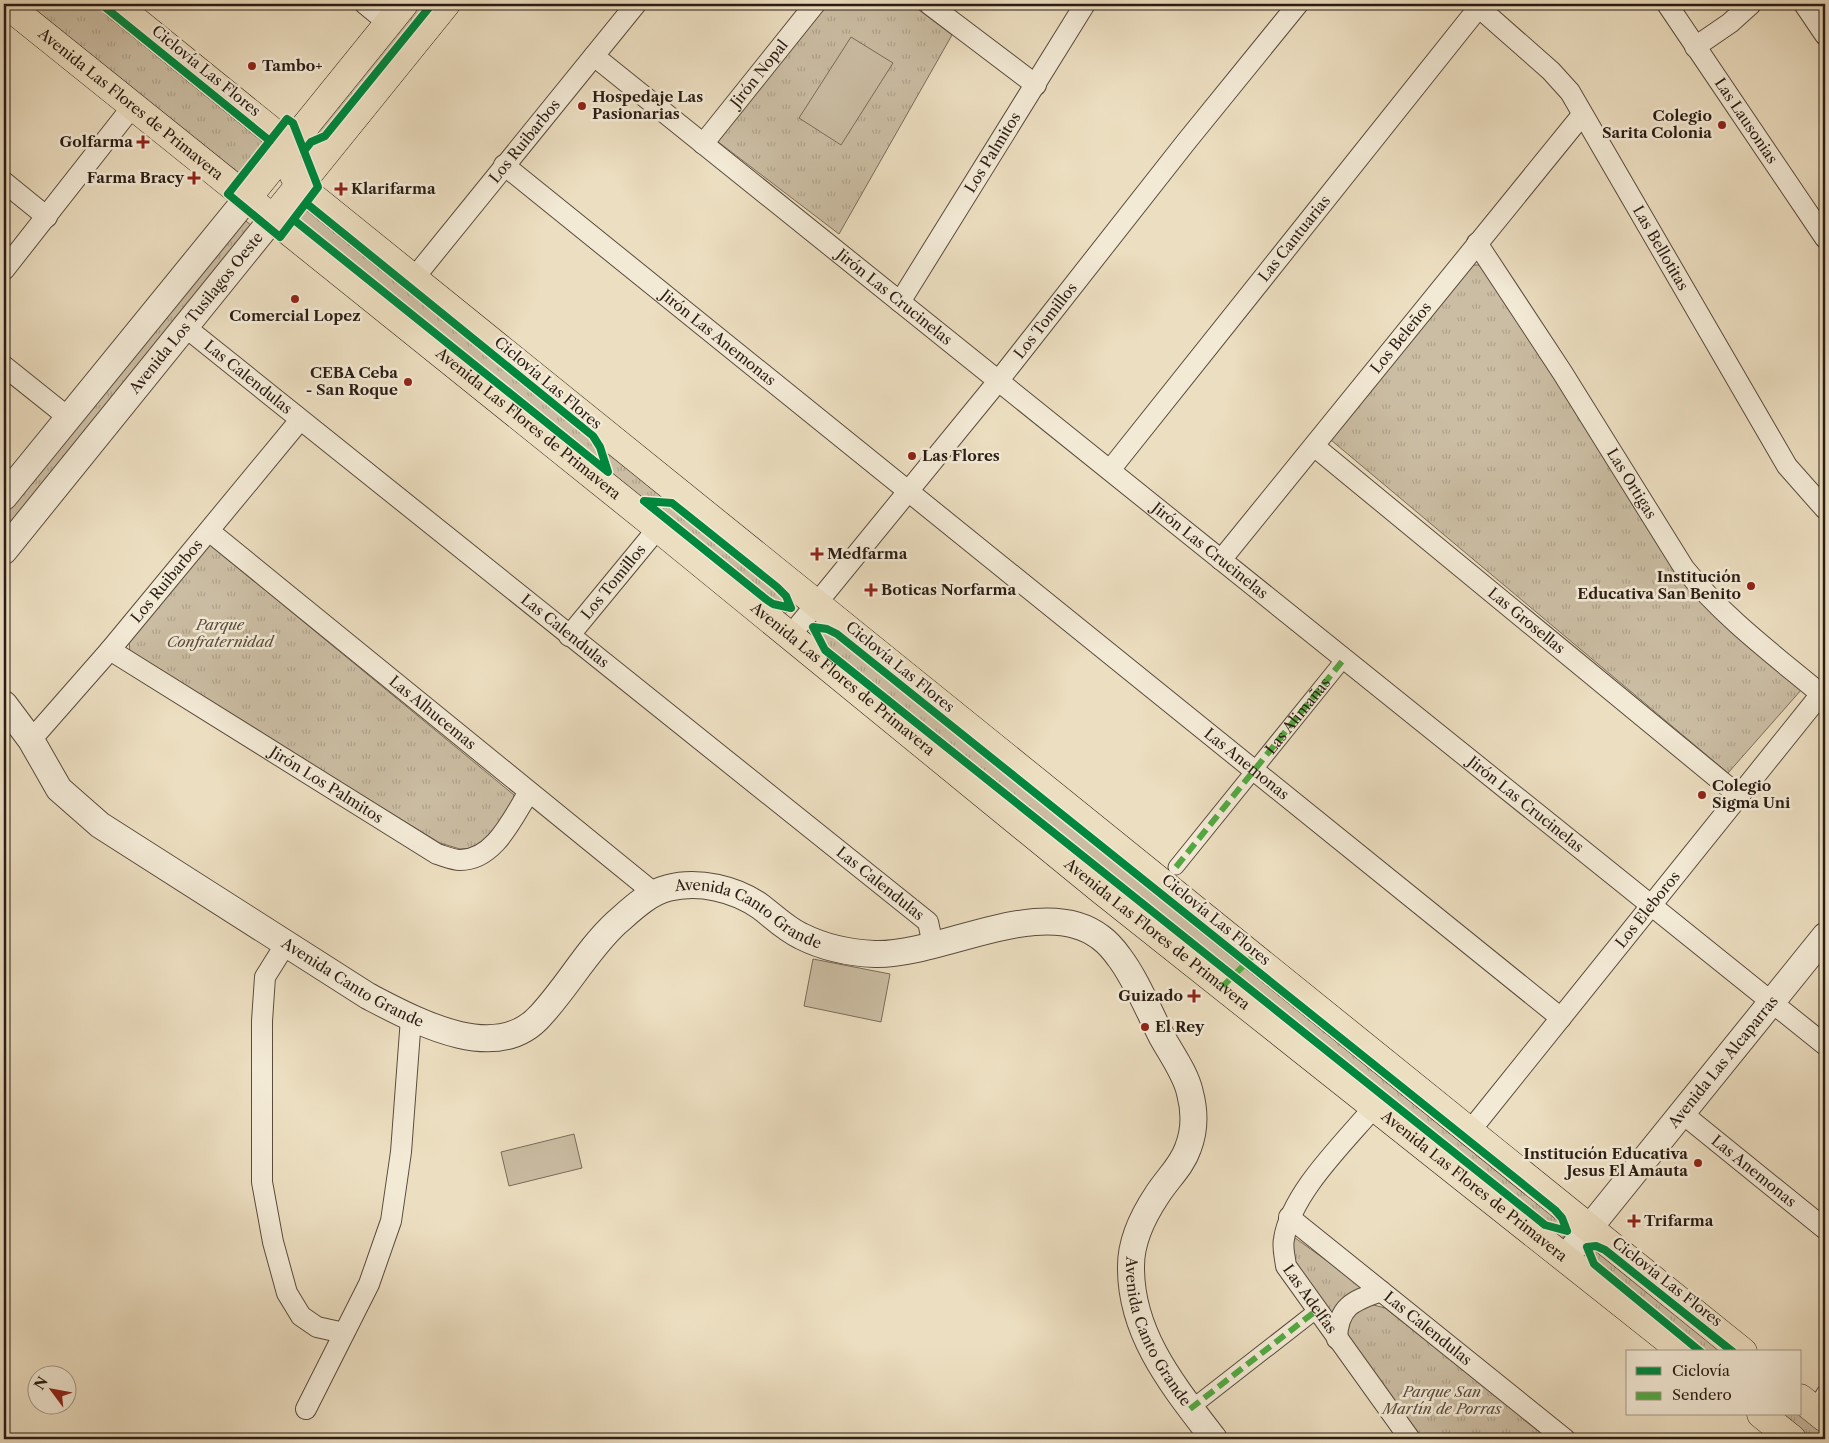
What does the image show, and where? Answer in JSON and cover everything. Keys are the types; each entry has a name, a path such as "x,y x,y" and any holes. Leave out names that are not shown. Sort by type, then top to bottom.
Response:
{"main road":[{"name":"Avenida Las Flores de Primavera","path":"6,4 658,528 1101,890 1680,1350"},
{"path":"115,4 273,132 299,186 818,602 1741,1350"},
{"name":"Avenida Los Tusilagos Oeste","path":"273,218 446,4"},
{"path":"248,197 396,13"},
{"path":"1763,1416 1792,1439"}],"street":[{"path":"365,4 396,13"},
{"name":"Los Ruibarbos","path":"414,278 636,4"},
{"name":"Jirón Nopal","path":"703,144 815,4"},
{"path":"929,4 1036,85"},
{"name":"Los Palmitos","path":"900,302 1085,4"},
{"name":"Los Tomillos","path":"790,636 999,380 1186,142 1298,4"},
{"name":"Las Lausonias","path":"1667,4 1825,238"},
{"path":"1695,47 1730,23 1751,4"},
{"path":"1804,4 1825,35"},
{"name":"Las Bellotitas","path":"1477,5 1551,71 1570,92 1778,451 1808,492 1825,509"},
{"name":"Las Cantuarias","path":"1110,470 1477,5"},
{"name":"Jirón Las Crucinelas","path":"594,56 999,380 1770,1003 1825,1045"},
{"path":"4,270 132,107"},
{"name":"Los Beleños","path":"1221,560 1582,115"},
{"name":"Jirón Las Anemonas","path":"504,166 930,511"},
{"path":"4,182 47,217"},
{"path":"4,497 248,197"},
{"name":"Avenida Los Tusilagos Oeste","path":"4,551 273,218"},
{"name":"Las Ortigas","path":"1477,244 1562,372 1684,568 1705,594 1732,620 1823,692"},
{"name":"Las Calendulas","path":"184,326 928,922 933,944"},
{"path":"4,366 69,418"},
{"name":"Los Ruibarbos","path":"31,740 110,650 300,420"},
{"name":"Las Grosellas","path":"1314,446 1738,795"},
{"name":"Las Anemonas","path":"930,511 1561,1018"},
{"name":"Los Tomillos","path":"569,636 658,528"},
{"name":"Las Alhucemas","path":"209,531 654,893"},
{"name":"Jirón Los Palmitos","path":"110,650 437,854 460,860 484,854 505,831 529,792"},
{"name":"Las Alimañas","path":"1176,867 1254,773 1344,659"},
{"name":"Los Eleboros","path":"1470,1130 1738,795 1823,692"},
{"name":"Avenida Canto Grande","path":"4,704 31,740 59,789 76,806 100,825 285,945 368,996 411,1018 472,1037 499,1039 526,1030 540,1016 605,934 629,911 654,893 669,888 688,886 732,891 758,905 800,936 856,953 881,954 933,944 1005,926 1058,921 1092,932 1103,939 1120,959 1190,1089 1194,1128 1188,1151 1143,1219 1133,1243 1131,1267 1139,1318 1149,1344 1166,1376 1214,1439"},
{"name":"Avenida Las Alcaparras","path":"1565,1258 1825,936"},
{"path":"285,945 265,977 262,1030 262,1182 273,1242 287,1293 301,1316 316,1327 344,1333"},
{"path":"306,1409 369,1284 391,1221 401,1152 411,1018"},
{"name":"Las Adelfas","path":"1375,1106 1299,1198 1289,1217 1283,1241 1286,1266 1410,1439"},
{"name":"Las Anemonas","path":"1683,1114 1825,1230"},
{"name":"Las Calendulas","path":"1289,1217 1565,1439"},
{"path":"1337,1339 1338,1324 1348,1306 1359,1299 1381,1291"},
{"path":"1190,1409 1317,1310"}],"green space":[{"path":"23,4 93,4 267,142 267,149 244,177 239,177"},
{"path":"414,4 432,4 316,144 308,140"},
{"path":"827,4 911,4 952,35 839,234 717,141"},
{"path":"851,37 893,63 841,145 799,118"},
{"path":"301,200 796,603 784,615 289,215"},
{"path":"241,217 257,230 4,540 4,511"},
{"path":"1471,265 1486,265 1673,562 1802,689 1728,773 1331,440"},
{"name":"Parque Confraternidad","path":"209,544 514,795 513,807 494,833 475,848 460,849 440,843 130,653 129,640"},
{"path":"821,622 1572,1227 1564,1237 1559,1238 811,642 808,633"},
{"path":"813,959 890,974 881,1022 804,1006"},
{"path":"574,1134 582,1168 509,1186 501,1152"},
{"path":"1291,1235 1366,1289 1331,1322 1294,1265"},
{"path":"1589,1239 1731,1350 1698,1350 1581,1255"},
{"name":"Parque San Martín de Porras","path":"1366,1303 1385,1308 1550,1439 1422,1439 1350,1345 1345,1325 1354,1311"},
{"path":"1802,1415 1825,1426 1825,1439 1808,1439 1779,1416"}],"marked path":[{"path":"1176,867 1344,659"},
{"path":"1223,986 1253,956"},
{"path":"1190,1409 1317,1310"}],"cycle path":[{"name":"Ciclovía Las Flores","path":"101,4 270,141"},
{"path":"304,151 311,142 325,136 432,4"},
{"path":"287,119 293,123 318,187 280,237 228,194 287,119"},
{"name":"Ciclovía Las Flores","path":"294,220 608,472 600,447 593,436 306,203"},
{"path":"644,501 672,503 777,587 786,596 791,608 773,604 767,600 644,501"},
{"name":"Ciclovía Las Flores","path":"813,627 827,629 837,634 1555,1210 1562,1218 1567,1231 1545,1225 825,650 813,627"},
{"name":"Ciclovía Las Flores","path":"1699,1350 1594,1264 1587,1247 1596,1246 1605,1250 1730,1350"}],"place":[{"name":"Tambo+","path":"252,66"},
{"name":"Hospedaje Las Pasionarias","path":"582,106"},
{"name":"Colegio Sarita Colonia","path":"1722,125"},
{"name":"Golfarma","path":"143,142"},
{"name":"Farma Bracy","path":"194,178"},
{"name":"Klarifarma","path":"341,189"},
{"name":"Comercial Lopez","path":"295,299"},
{"name":"CEBA Ceba - San Roque","path":"408,382"},
{"name":"Las Flores","path":"912,456"},
{"name":"Medfarma","path":"817,554"},
{"name":"Institución Educativa San Benito","path":"1751,586"},
{"name":"Boticas Norfarma","path":"871,590"},
{"name":"Colegio Sigma Uni","path":"1702,795"},
{"name":"Guizado","path":"1194,996"},
{"name":"El Rey","path":"1145,1027"},
{"name":"Institución Educativa Jesus El Amauta","path":"1698,1163"},
{"name":"Trifarma","path":"1634,1221"}]}
